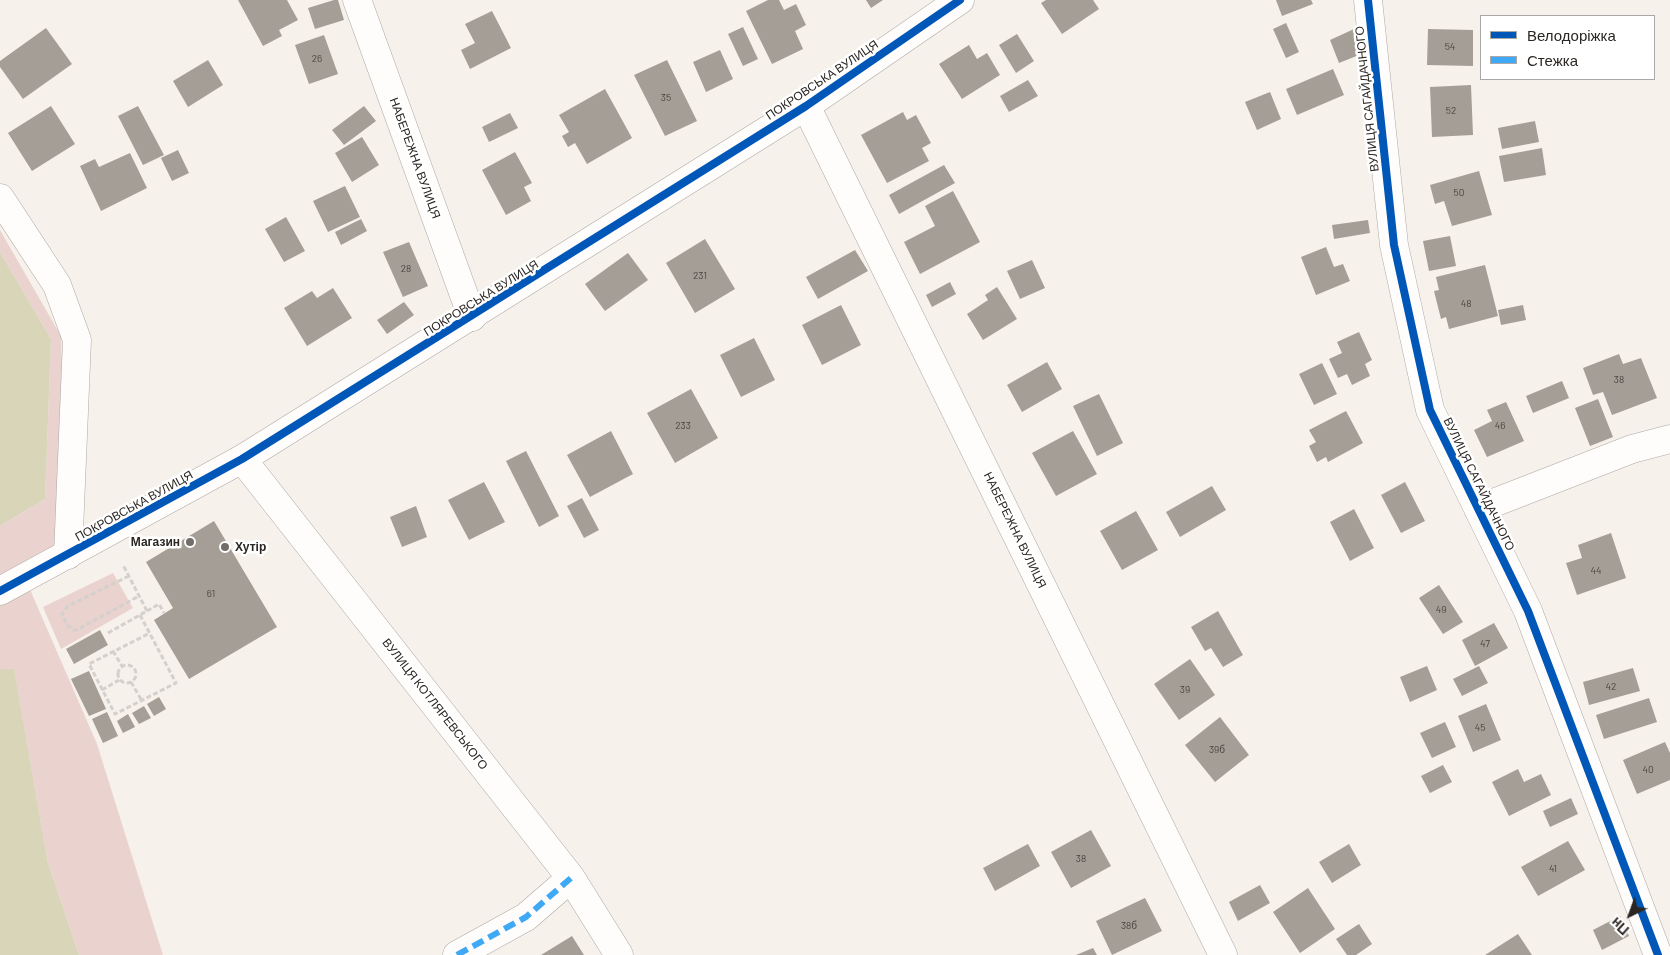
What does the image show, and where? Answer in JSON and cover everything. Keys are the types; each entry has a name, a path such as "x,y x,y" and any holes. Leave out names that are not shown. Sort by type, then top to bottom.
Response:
{"street":[{"name":"НАБЕРЕЖНА ВУЛИЦЯ","path":"357,0 472,317"},
{"name":"ПОКРОВСЬКА ВУЛИЦЯ","path":"0,591 242,459 472,317 806,106 960,0"},
{"name":"ВУЛИЦЯ САГАЙДАЧНОГО","path":"1368,0 1394,245 1430,410 1528,611 1658,955"},
{"name":"НАБЕРЕЖНА ВУЛИЦЯ","path":"806,106 1223,955"},
{"path":"0,198 57,285 77,340 68,555"},
{"path":"1478,509 1632,449 1670,439"},
{"name":"ВУЛИЦЯ КОТЛЯРЕВСЬКОГО","path":"242,459 571,878 619,955"},
{"path":"457,955 526,917 571,878"}],"path":[{"path":"123,565 147,611"},
{"path":"129,576 68,606 62,614 67,625 77,630 139,596"},
{"path":"108,633 159,604 164,614"},
{"path":"140,615 150,632 176,683 115,714 89,664 150,632"},
{"path":"113,651 122,666"},
{"path":"128,665 134,670 136,676 128,684 120,680 118,674 122,666 128,665"},
{"path":"102,690 120,680"},
{"path":"131,682 142,701"}],"shaded area":[{"path":"0,230 61,336 68,555 25,578 97,744 163,955 79,955 48,863 14,670 0,669 0,526 45,499 51,339 0,252"},
{"path":"0,252 51,339 45,499 0,526"},
{"path":"113,573 133,608 61,649 43,607"},
{"path":"0,669 14,669 48,863 79,955 0,955"}],"building":[{"path":"238,0 287,0 298,20 279,30 282,36 263,46"},
{"path":"338,0 344,20 315,29 308,8"},
{"path":"768,0 779,0 784,10 796,4 806,25 795,31 803,49 772,64 746,11"},
{"path":"866,0 883,0 871,8"},
{"path":"1046,0 1093,0 1099,9 1062,34 1041,3"},
{"path":"1276,0 1311,0 1313,4 1282,16"},
{"path":"492,11 511,48 470,69 461,50 475,43 465,24"},
{"path":"1286,23 1299,52 1286,58 1273,29"},
{"path":"743,27 758,59 743,66 728,34"},
{"path":"46,28 72,64 23,99 0,67 0,61"},
{"path":"1354,29 1364,53 1339,63 1330,40"},
{"path":"1428,29 1473,30 1473,66 1427,65"},
{"path":"1017,34 1034,61 1016,73 999,45"},
{"path":"324,35 338,74 309,84 295,45"},
{"path":"969,45 977,59 987,53 1000,75 962,99 939,64"},
{"path":"720,50 733,79 706,92 693,62"},
{"path":"208,60 223,85 188,107 173,81"},
{"path":"667,60 697,121 665,136 634,75"},
{"path":"1333,69 1344,95 1297,115 1286,89"},
{"path":"1028,80 1038,96 1009,112 1000,96"},
{"path":"1471,85 1473,135 1432,137 1430,87"},
{"path":"605,89 632,138 587,164 575,143 568,147 562,136 569,132 559,115"},
{"path":"1270,92 1281,119 1257,130 1245,102"},
{"path":"51,106 75,144 32,171 8,133"},
{"path":"138,106 164,155 143,165 118,116"},
{"path":"364,106 376,121 344,145 332,130"},
{"path":"903,112 907,120 916,115 931,143 922,148 929,161 887,183 861,135"},
{"path":"510,113 518,128 489,142 482,127"},
{"path":"1535,121 1539,142 1502,149 1498,128"},
{"path":"362,137 379,165 352,182 335,153"},
{"path":"1542,148 1546,175 1504,182 1499,156"},
{"path":"178,150 189,173 172,181 161,158"},
{"path":"515,152 532,183 524,187 531,201 506,215 482,170"},
{"path":"130,153 147,188 101,211 80,166 95,159 99,167"},
{"path":"944,165 955,183 899,214 889,195"},
{"path":"1479,171 1492,215 1452,226 1444,201 1435,204 1430,185"},
{"path":"345,186 360,217 328,232 313,201"},
{"path":"953,191 980,242 920,274 904,242 935,226 925,206"},
{"path":"286,217 305,251 284,262 265,229"},
{"path":"361,219 367,231 341,245 335,232"},
{"path":"1368,220 1370,233 1334,239 1332,225"},
{"path":"1450,236 1456,266 1429,271 1423,241"},
{"path":"705,239 735,289 695,313 666,263"},
{"path":"409,242 428,286 403,297 383,252"},
{"path":"1326,247 1334,267 1343,264 1350,281 1316,295 1301,257"},
{"path":"855,250 868,271 818,299 806,277"},
{"path":"628,253 648,280 605,311 585,284"},
{"path":"1032,260 1045,288 1020,299 1007,271"},
{"path":"1485,265 1498,316 1449,329 1446,317 1441,319 1434,291 1439,290 1436,277"},
{"path":"950,282 956,294 932,307 926,295"},
{"path":"997,287 1017,319 983,340 967,314 988,300 985,295"},
{"path":"333,288 352,318 307,346 284,308 312,291 317,298"},
{"path":"404,302 414,315 387,334 377,320"},
{"path":"841,305 861,345 822,365 802,325"},
{"path":"1523,305 1526,320 1501,325 1498,310"},
{"path":"1359,332 1372,360 1365,364 1370,376 1352,385 1347,374 1338,378 1329,359 1342,353 1337,342"},
{"path":"754,338 775,380 741,397 720,355"},
{"path":"1619,354 1623,364 1641,358 1657,398 1612,415 1603,392 1593,395 1583,368"},
{"path":"1047,362 1062,389 1022,412 1007,385"},
{"path":"1322,363 1337,394 1314,405 1299,374"},
{"path":"1562,381 1569,398 1533,413 1526,396"},
{"path":"691,389 718,438 675,463 647,413"},
{"path":"1099,394 1123,443 1097,456 1073,406"},
{"path":"1598,399 1613,437 1590,446 1575,408"},
{"path":"1506,402 1524,441 1487,457 1474,430 1492,421 1487,410"},
{"path":"1346,411 1363,443 1328,462 1326,457 1317,462 1309,446 1316,442 1309,430"},
{"path":"611,431 633,474 590,497 567,455"},
{"path":"1073,431 1097,474 1056,496 1032,453"},
{"path":"526,451 559,516 539,527 506,461"},
{"path":"484,482 505,522 469,540 448,500"},
{"path":"1405,482 1425,521 1401,533 1381,495"},
{"path":"1212,486 1226,510 1180,537 1166,512"},
{"path":"582,498 599,530 584,538 567,506"},
{"path":"416,506 427,537 402,547 390,517"},
{"path":"1354,509 1374,548 1350,561 1330,522"},
{"path":"1136,511 1158,550 1122,570 1100,531"},
{"path":"214,521 277,627 189,679 154,620 173,608 146,562"},
{"path":"1611,533 1626,578 1577,595 1566,563 1582,558 1578,545"},
{"path":"1439,585 1463,622 1443,634 1419,598"},
{"path":"1218,611 1243,655 1223,667 1211,648 1205,651 1191,627"},
{"path":"1494,623 1508,648 1475,666 1462,640"},
{"path":"100,630 108,645 74,664 66,649"},
{"path":"1190,659 1215,695 1179,720 1154,684"},
{"path":"1427,666 1437,690 1410,702 1400,677"},
{"path":"1479,666 1488,683 1462,696 1453,679"},
{"path":"1633,668 1640,691 1589,705 1583,682"},
{"path":"89,671 106,709 89,716 71,679"},
{"path":"159,697 166,709 154,716 147,704"},
{"path":"1649,698 1657,722 1604,739 1596,715"},
{"path":"1486,704 1501,740 1473,752 1458,716"},
{"path":"144,706 151,718 139,724 132,713"},
{"path":"107,712 118,736 103,743 92,719"},
{"path":"128,714 135,727 123,733 117,721"},
{"path":"1220,717 1249,755 1215,782 1185,745"},
{"path":"1445,722 1456,747 1432,758 1420,733"},
{"path":"1665,742 1670,753 1670,780 1637,794 1623,760"},
{"path":"1443,765 1452,782 1430,793 1421,776"},
{"path":"1518,769 1524,782 1541,774 1551,795 1509,816 1492,782"},
{"path":"1571,798 1578,814 1550,827 1543,811"},
{"path":"1091,830 1111,866 1071,888 1051,852"},
{"path":"1568,841 1585,870 1538,896 1521,867"},
{"path":"1028,844 1040,866 995,891 983,868"},
{"path":"1349,844 1361,865 1332,883 1319,862"},
{"path":"1260,885 1270,903 1238,921 1229,902"},
{"path":"1308,888 1335,929 1300,953 1273,912"},
{"path":"1145,898 1162,931 1112,955 1096,921"},
{"path":"1620,916 1629,936 1602,950 1593,930"},
{"path":"1359,924 1372,944 1356,955 1347,955 1336,939"},
{"path":"1518,934 1532,955 1485,955"},
{"path":"572,936 584,955 541,955"},
{"path":"1093,948 1097,955 1076,955"}],"marked path":[{"path":"457,955 526,917 571,878"}],"cycle path":[{"path":"0,591 242,459 806,106 960,0"},
{"path":"1368,0 1394,245 1430,410 1528,611 1658,955"}],"place":[{"name":"Магазин","path":"190,542"},
{"name":"Хутір","path":"225,547"}]}
